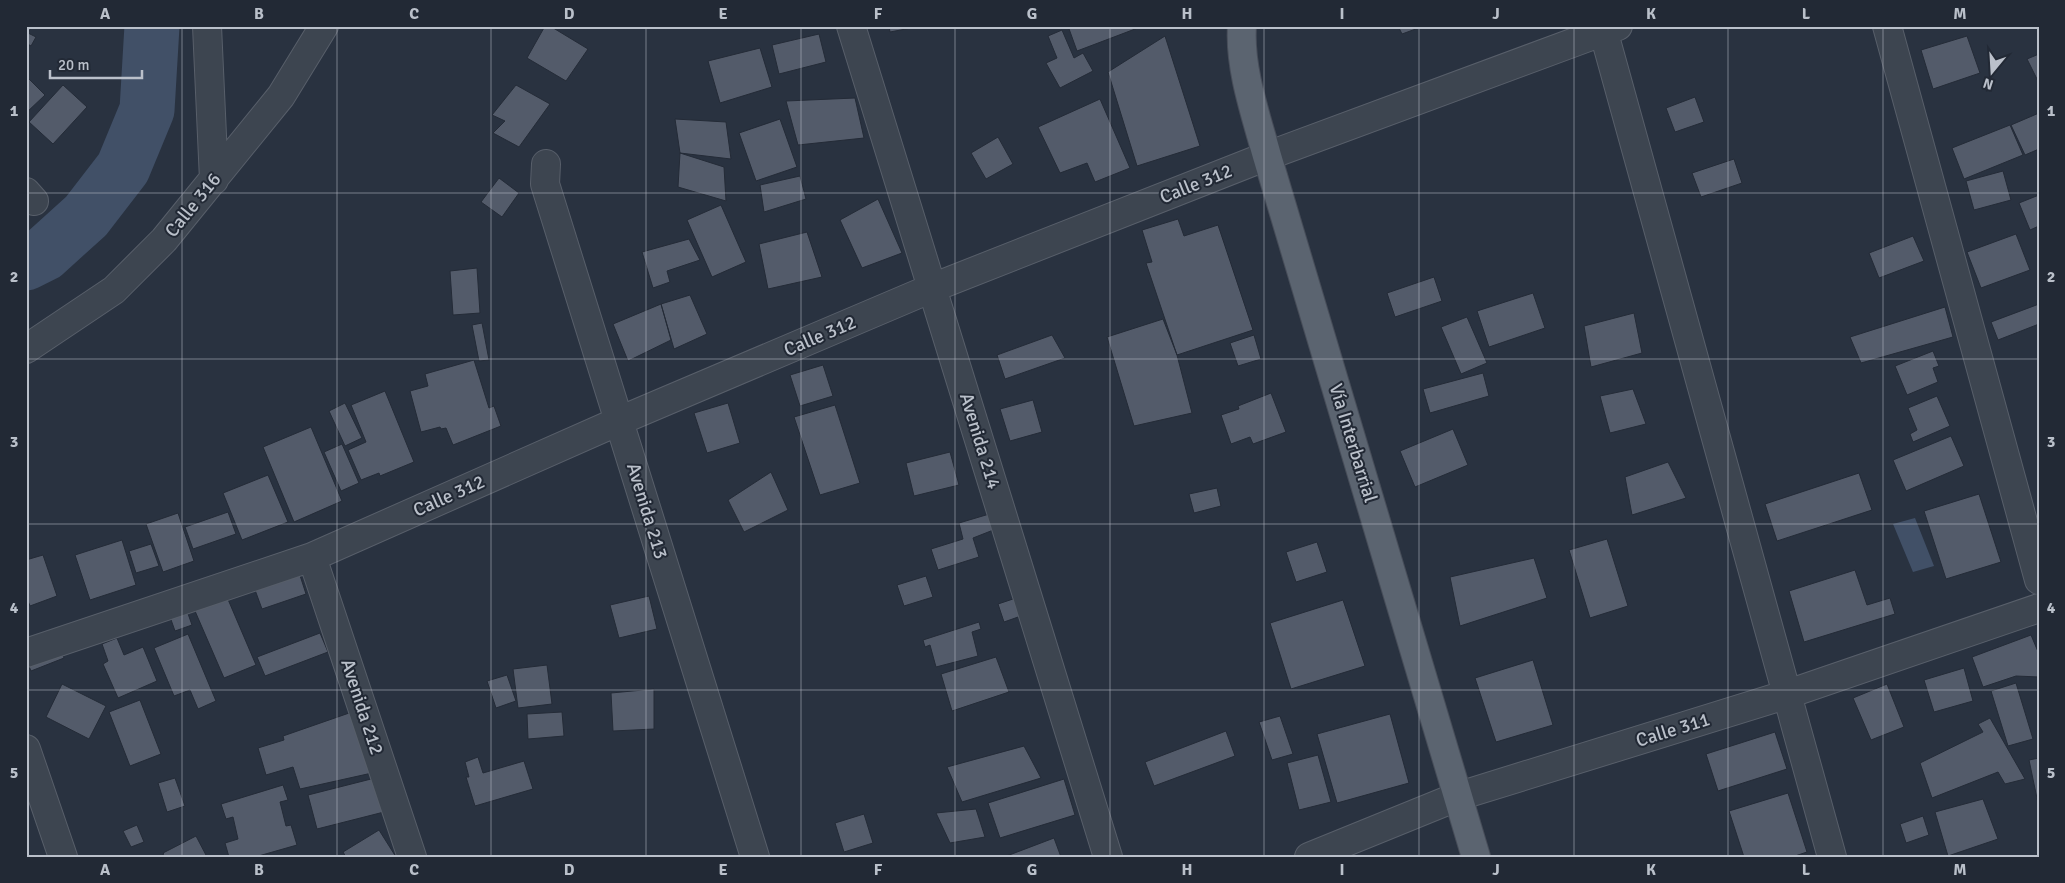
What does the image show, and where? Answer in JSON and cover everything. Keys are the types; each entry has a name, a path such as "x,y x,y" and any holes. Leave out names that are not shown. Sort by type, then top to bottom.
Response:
{"main road":[{"name":"Vía Interbarrial","path":"1242,26 1241,40 1249,89 1266,156 1476,857"}],"street":[{"path":"207,26 214,180"},
{"name":"Calle 316","path":"26,349 114,290 164,240 281,96 324,26"},
{"name":"Avenida 214","path":"851,26 1108,857"},
{"path":"1887,26 2039,580"},
{"path":"1608,28 1832,857"},
{"name":"Calle 312","path":"26,653 312,557 619,421 932,288 1266,156 1608,28"},
{"name":"Avenida 213","path":"546,164 545,184 755,857"},
{"name":"Avenida 212","path":"312,557 412,857"},
{"name":"Calle 311","path":"1310,857 1459,796 1788,694 2039,608"},
{"path":"26,748 63,857"}],"water":[{"path":"1915,518 1934,566 1913,572 1893,524"}],"building":[{"path":"26,26 32,26 28,33 36,37 31,46 26,43"},
{"path":"545,26 550,26 588,49 566,81 527,58"},
{"path":"889,26 911,26 911,28 890,32"},
{"path":"1068,26 1143,26 1077,51"},
{"path":"1398,26 1424,26 1402,34"},
{"path":"1062,30 1074,58 1083,53 1093,71 1060,88 1046,63 1057,58 1048,36"},
{"path":"819,34 826,62 779,74 772,45"},
{"path":"1165,36 1200,146 1137,166 1108,72"},
{"path":"1967,36 1980,73 1933,89 1921,50"},
{"path":"760,48 772,87 720,103 708,61"},
{"path":"2039,54 2039,83 2027,59"},
{"path":"26,76 45,95 26,113"},
{"path":"63,85 87,107 53,144 29,122"},
{"path":"516,85 550,104 519,147 493,133 505,121 492,115"},
{"path":"1695,97 1704,122 1675,132 1666,108"},
{"path":"855,98 864,138 798,145 786,101"},
{"path":"1100,99 1130,168 1095,182 1087,163 1060,173 1038,127"},
{"path":"2039,113 2039,149 2025,155 2011,125"},
{"path":"675,119 726,122 731,159 680,153"},
{"path":"780,119 797,167 756,181 739,133"},
{"path":"2010,125 2023,155 1964,179 1952,148"},
{"path":"998,137 1013,164 986,179 971,153"},
{"path":"680,153 724,167 726,201 678,187"},
{"path":"1734,159 1742,183 1701,197 1692,173"},
{"path":"2003,171 2011,200 1974,210 1966,181"},
{"path":"800,176 806,199 764,212 760,185"},
{"path":"499,178 519,193 502,217 481,202"},
{"path":"2039,195 2039,226 2030,230 2019,203"},
{"path":"878,199 902,253 862,268 840,220"},
{"path":"721,205 746,262 712,277 687,220"},
{"path":"1178,219 1184,236 1218,225 1253,330 1177,355 1146,263 1152,262 1142,230"},
{"path":"807,232 822,277 768,289 759,244"},
{"path":"2016,234 2030,270 1981,288 1967,252"},
{"path":"1913,236 1924,261 1879,278 1869,253"},
{"path":"689,239 700,260 667,271 670,282 653,288 642,252"},
{"path":"477,268 480,313 453,315 450,271"},
{"path":"1434,277 1442,301 1395,317 1387,293"},
{"path":"1533,293 1545,328 1489,347 1477,311"},
{"path":"690,295 707,334 674,349 661,304"},
{"path":"661,304 671,340 628,361 613,324"},
{"path":"2039,304 2039,324 1998,340 1991,322"},
{"path":"1945,307 1953,337 1861,363 1850,337"},
{"path":"1634,313 1642,353 1591,367 1584,326"},
{"path":"1467,317 1487,363 1461,374 1441,327"},
{"path":"1163,319 1177,355 1192,413 1134,426 1107,337"},
{"path":"482,323 489,360 479,361 472,325"},
{"path":"1052,335 1065,358 1005,379 997,355"},
{"path":"1254,335 1261,359 1238,366 1230,343"},
{"path":"1933,351 1939,366 1933,368 1938,382 1907,395 1895,366"},
{"path":"474,360 489,408 494,406 501,426 453,445 446,428 441,429 440,427 421,432 410,391 428,386 425,374"},
{"path":"823,365 833,396 800,406 790,375"},
{"path":"1483,373 1489,396 1430,413 1423,389"},
{"path":"1633,389 1646,424 1610,433 1600,396"},
{"path":"385,391 414,462 380,476 379,473 361,480 348,450 366,442 351,405"},
{"path":"1271,393 1286,432 1253,444 1250,437 1231,444 1221,415 1239,409 1238,406"},
{"path":"1937,396 1950,426 1913,442 1910,434 1917,430 1908,408"},
{"path":"1033,400 1042,432 1010,441 1000,409"},
{"path":"345,403 362,438 345,446 329,411"},
{"path":"728,403 740,443 707,453 694,413"},
{"path":"835,405 860,483 820,495 794,417"},
{"path":"311,427 342,501 294,522 263,447"},
{"path":"1453,429 1468,465 1415,487 1400,451"},
{"path":"1951,436 1964,466 1906,491 1893,460"},
{"path":"342,444 359,483 341,491 324,452"},
{"path":"950,452 959,485 914,496 906,463"},
{"path":"1668,462 1686,498 1632,515 1625,477"},
{"path":"771,472 788,510 744,532 728,500"},
{"path":"1859,473 1872,510 1777,541 1765,504"},
{"path":"268,475 288,522 242,540 223,493"},
{"path":"1217,488 1221,506 1194,513 1189,494"},
{"path":"1979,494 2001,562 1946,579 1924,511"},
{"path":"228,512 236,534 193,549 185,527"},
{"path":"996,512 1001,527 973,538 979,557 938,570 931,549 963,539 959,523"},
{"path":"178,513 194,561 163,572 146,524"},
{"path":"1607,539 1628,606 1590,618 1569,550"},
{"path":"122,540 136,585 90,600 75,555"},
{"path":"1317,542 1327,572 1296,582 1286,552"},
{"path":"151,544 159,566 136,573 129,551"},
{"path":"43,555 57,596 30,606 26,596 26,560"},
{"path":"1534,558 1547,598 1460,626 1450,577"},
{"path":"296,563 306,594 262,609 251,579"},
{"path":"1855,570 1867,605 1890,598 1895,614 1804,642 1789,591"},
{"path":"926,576 933,597 904,606 897,585"},
{"path":"649,596 657,629 619,638 610,605"},
{"path":"227,597 256,665 224,678 195,611"},
{"path":"1016,598 1021,616 1004,622 998,604"},
{"path":"1343,600 1365,666 1291,689 1270,623"},
{"path":"186,608 192,625 175,631 169,614"},
{"path":"979,622 981,629 972,632 978,656 936,667 930,645 925,647 923,640"},
{"path":"320,633 328,652 265,676 257,657"},
{"path":"188,634 216,701 198,709 190,690 174,696 154,648"},
{"path":"2031,635 2039,654 2039,677 2016,676 1983,687 1972,657"},
{"path":"117,638 124,655 143,647 157,681 118,698 103,664 108,661 102,644"},
{"path":"61,650 64,658 31,671 28,664"},
{"path":"996,657 1009,692 952,711 941,674"},
{"path":"1533,660 1553,725 1496,742 1475,678"},
{"path":"547,665 552,704 518,708 513,669"},
{"path":"1964,668 1973,701 1934,712 1924,680"},
{"path":"507,675 516,701 496,708 487,681"},
{"path":"2016,683 2033,739 2008,746 1991,691"},
{"path":"62,684 106,706 89,739 46,717"},
{"path":"1887,684 1904,727 1871,740 1853,698"},
{"path":"654,689 654,729 613,731 611,693"},
{"path":"140,700 161,754 130,766 109,712"},
{"path":"352,712 372,773 300,789 293,767 266,775 258,748 284,740 283,736"},
{"path":"562,712 564,736 528,739 527,714"},
{"path":"1390,714 1409,783 1337,803 1317,734"},
{"path":"1280,716 1293,754 1272,760 1259,722"},
{"path":"1990,718 2025,779 2005,784 1998,772 1932,798 1920,763 1983,732 1978,724"},
{"path":"1226,731 1235,756 1154,786 1145,762"},
{"path":"1775,732 1787,769 1718,791 1706,754"},
{"path":"1024,746 1041,778 962,802 947,767"},
{"path":"1318,755 1331,802 1299,810 1287,763"},
{"path":"478,757 483,773 524,761 533,789 475,806 466,777 469,777 465,762"},
{"path":"2039,758 2039,808 2029,760"},
{"path":"175,778 185,806 167,812 158,783"},
{"path":"375,778 384,812 317,829 308,795"},
{"path":"1064,779 1075,815 1000,838 988,803"},
{"path":"283,785 288,800 280,802 286,826 291,825 297,845 255,857 229,857 225,843 238,839 233,817 226,819 221,804"},
{"path":"1788,793 1807,852 1792,857 1744,857 1729,811"},
{"path":"1983,799 1998,839 1948,856 1935,812"},
{"path":"976,809 985,837 950,843 936,813"},
{"path":"864,814 873,843 844,852 835,823"},
{"path":"1923,816 1929,835 1906,843 1900,824"},
{"path":"137,825 144,842 131,847 123,831"},
{"path":"379,830 396,857 346,857 343,852"},
{"path":"196,836 207,857 159,857 163,853"},
{"path":"1054,838 1061,857 1004,857"}],"waterway":[{"path":"26,263 44,254 86,216 123,168 147,110 152,26"}]}
